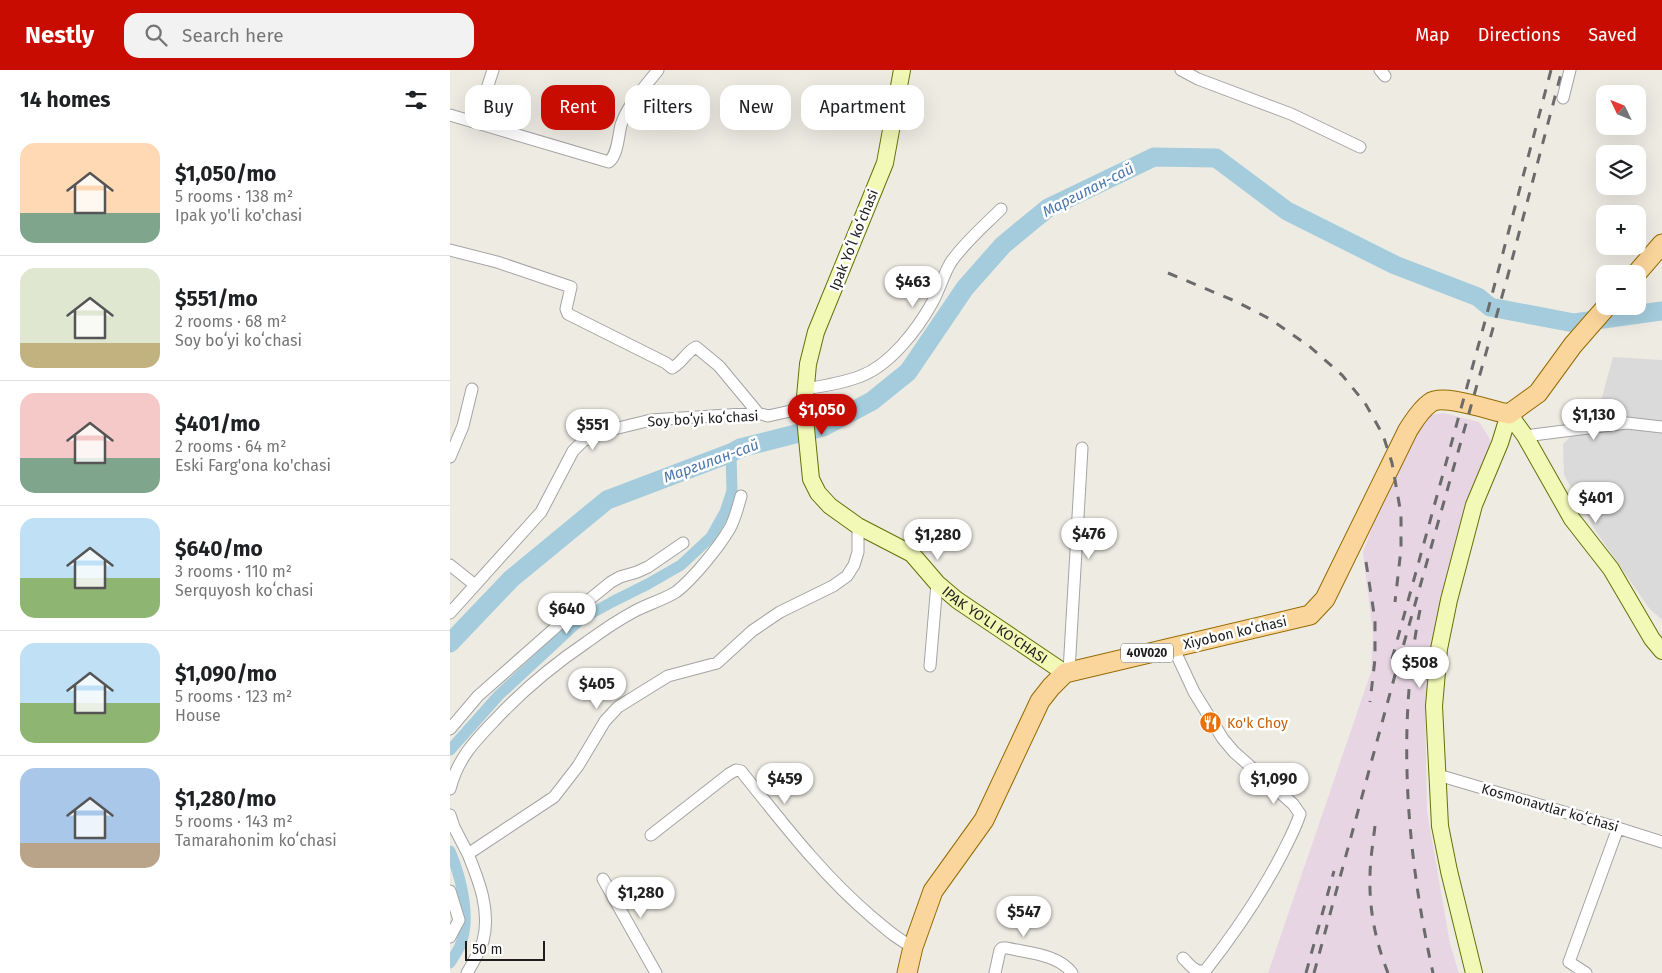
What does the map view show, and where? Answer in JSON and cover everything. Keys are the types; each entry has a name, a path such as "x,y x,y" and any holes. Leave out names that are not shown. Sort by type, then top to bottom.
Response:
{"main road":[{"path":"1644,265 1662,244"},
{"path":"1509,414 1538,393 1573,345 1599,315"},
{"name":"Xiyobon koʻchasi","path":"1067,672 1310,615 1325,599 1408,430 1417,416 1431,402 1444,399 1509,414"},
{"path":"907,973 913,947 933,891 984,820 1040,701 1067,672"}],"street":[{"path":"488,85 493,70"},
{"path":"503,130 609,162 614,158 621,126 628,109 658,70"},
{"name":"Ipak Yoʻl koʻchasi","path":"807,452 804,416 808,364 816,332 885,163 902,70"},
{"path":"1181,70 1198,79 1291,114 1360,147"},
{"path":"1564,98 1570,70"},
{"path":"450,115 465,119"},
{"path":"805,389 863,376 886,361 915,330 932,302 950,264 965,245 1001,209"},
{"path":"450,250 497,262 571,288 566,309 568,314 666,363 672,368 678,365 696,347 719,366 758,413"},
{"path":"450,457 463,426 472,389"},
{"name":"Soy boʻyi koʻchasi","path":"450,613 541,512 573,451 583,441 610,430 651,420 758,413 768,416 804,416"},
{"path":"1509,414 1525,436 1572,518 1610,569 1652,639 1662,651"},
{"path":"1474,973 1440,826 1434,706 1439,649 1444,622 1474,504 1500,443 1509,414"},
{"path":"1525,436 1627,423 1662,427"},
{"path":"1067,672 1076,569 1082,448"},
{"name":"IPAK YO'LI KO'CHASI","path":"807,452 811,479 818,493 830,506 858,526 912,554 937,583 958,600 1067,672"},
{"path":"450,789 469,747 532,682 588,641 635,611 675,592 688,581 730,529 738,510 741,496"},
{"path":"468,854 554,797 578,766 605,721 618,707 668,676 718,663 752,631 766,621 833,586 847,576 854,565 858,552 858,526"},
{"path":"450,729 478,696 610,582 648,567 683,543"},
{"path":"450,565 475,585"},
{"path":"930,666 937,583"},
{"path":"1173,647 1194,692 1223,739 1234,752 1293,804 1300,814 1297,824 1274,869 1234,933 1205,971 1200,972 1196,970 1183,958"},
{"path":"650,835 728,774 741,770 807,853 851,899 901,942 913,947"},
{"name":"Kosmonavtlar koʻchasi","path":"1438,775 1662,842"},
{"path":"450,815 468,854 485,905 482,942 467,973"},
{"path":"1586,973 1569,962 1618,828"},
{"path":"603,879 656,973"},
{"path":"450,890 459,920 450,937"},
{"path":"995,973 1000,950 1007,948 1054,959 1063,964 1072,973"}],"shaded area":[{"path":"1613,357 1662,360 1662,620 1649,608 1595,530 1564,475 1563,444 1599,408"},
{"path":"1444,413 1479,422 1490,439 1488,459 1439,610 1425,708 1427,811 1450,944 1459,973 1268,973 1371,672 1373,634 1363,552 1382,501 1410,445 1430,415"}],"waterway":[{"name":"Маргилан-сай","path":"450,643 511,579 607,500 740,448 823,427 872,401 908,372 965,288 1003,245 1048,208 1154,157 1216,158 1287,211 1395,265 1478,297 1490,307 1574,323 1662,311"},
{"path":"450,750 499,695 581,619 681,565 711,537 725,512 732,491 731,453"},
{"path":"450,851 458,873 465,911 465,923 460,946 450,963"}],"railway":[{"path":"1392,659 1484,325 1551,70"},
{"path":"1314,973 1395,675 1508,275 1562,70"},
{"path":"1168,273 1235,301 1270,319 1309,346 1342,375 1365,403 1383,435 1392,463 1401,514 1401,549 1395,602"},
{"path":"1366,562 1375,620 1375,659 1370,702"},
{"path":"1420,610 1408,700 1408,792 1417,884 1433,973"},
{"path":"1375,826 1370,871 1372,914 1380,950 1388,973"},
{"path":"1306,973 1334,871"}],"place":[{"name":"Ko'k Choy","path":"1211,723"}]}
